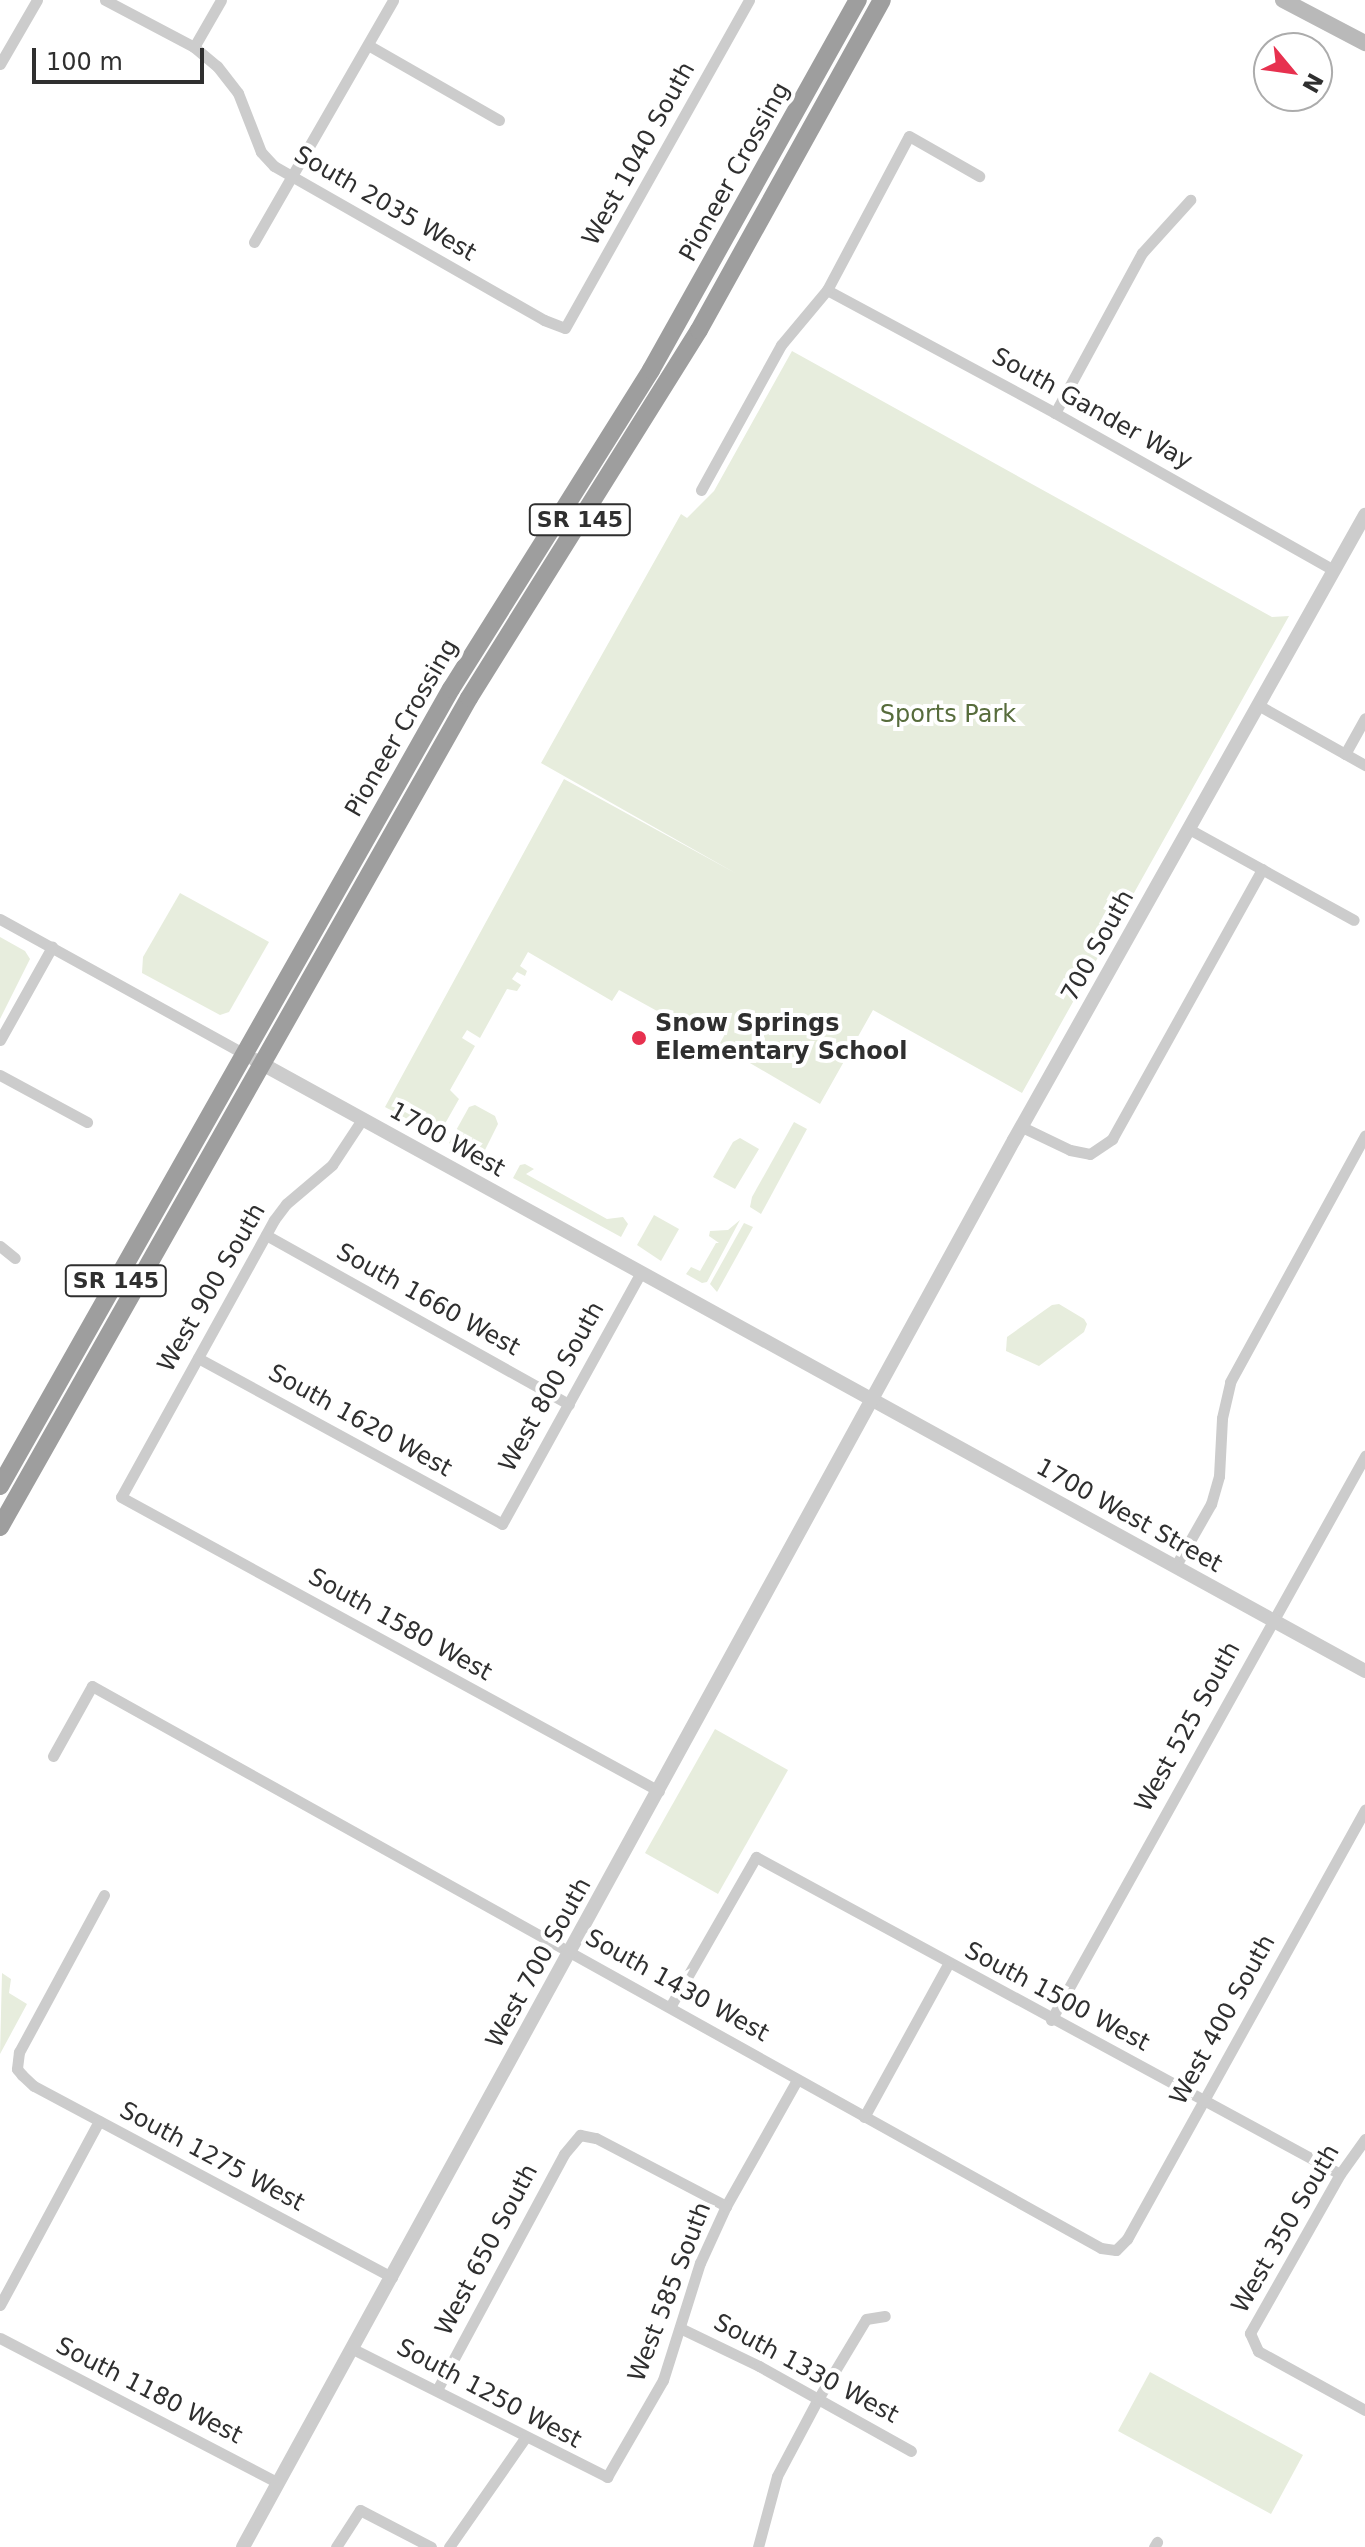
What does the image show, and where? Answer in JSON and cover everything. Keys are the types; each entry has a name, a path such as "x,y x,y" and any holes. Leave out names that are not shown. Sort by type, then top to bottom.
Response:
{"highway":[{"name":"Pioneer Crossing","path":"0,1486 473,651 651,370 858,0"},
{"name":"Pioneer Crossing","path":"262,1065 491,661 699,330 882,0"},
{"name":"SR 145","path":"0,1527 262,1065"}],"main road":[{"path":"1283,0 1365,43"}],"street":[{"path":"0,64 37,0"},
{"name":"South 2035 West","path":"105,0 194,47 217,66 238,93 261,152 292,177 544,320 565,328"},
{"path":"194,47 221,0"},
{"path":"254,242 393,0"},
{"name":"West 1040 South","path":"565,328 749,0"},
{"path":"368,45 499,120"},
{"path":"701,490 781,345 827,290 909,136 979,176"},
{"path":"1055,413 1142,253 1190,200"},
{"name":"South Gander Way","path":"827,290 1055,413 1334,570"},
{"name":"700 South","path":"872,1399 1365,515"},
{"path":"1258,705 1365,765"},
{"path":"1345,754 1365,718"},
{"path":"1189,829 1354,920"},
{"path":"1022,1127 1070,1150 1090,1154 1112,1139 1262,869"},
{"name":"1700 West","path":"0,919 872,1399"},
{"path":"0,1040 52,947"},
{"path":"0,1075 87,1122"},
{"name":"West 900 South","path":"121,1497 266,1235 286,1204 332,1165 363,1118"},
{"path":"1175,1567 1211,1504 1219,1476 1222,1418 1230,1382 1365,1135"},
{"name":"South 1660 West","path":"266,1235 569,1404"},
{"path":"0,1246 15,1258"},
{"name":"West 800 South","path":"502,1524 641,1272"},
{"name":"South 1620 West","path":"198,1358 502,1524"},
{"name":"1700 West Street","path":"872,1399 1365,1671"},
{"name":"West 700 South","path":"243,2547 872,1399"},
{"name":"West 525 South","path":"1051,2020 1365,1456"},
{"name":"South 1580 West","path":"121,1497 659,1791"},
{"name":"South 1430 West","path":"53,1756 92,1686 1101,2248 1116,2250"},
{"name":"West 400 South","path":"1116,2250 1127,2239 1365,1809"},
{"name":"South 1500 West","path":"670,2007 756,1857 1051,2020 1340,2174"},
{"name":"South 1275 West","path":"104,1895 19,2052 17,2069 34,2086 392,2277"},
{"path":"864,2117 948,1964"},
{"name":"West 585 South","path":"607,2477 663,2380 700,2263 726,2206 797,2080"},
{"path":"0,2305 99,2121"},
{"name":"West 650 South","path":"437,2390 564,2154 580,2135 596,2138 726,2206"},
{"name":"West 350 South","path":"1365,2139 1340,2174 1250,2333 1258,2351 1365,2410"},
{"path":"758,2547 777,2476 818,2399 866,2319 885,2316"},
{"name":"South 1330 West","path":"680,2328 714,2342 911,2451"},
{"name":"South 1180 West","path":"0,2338 277,2482"},
{"name":"South 1250 West","path":"351,2348 607,2477"},
{"path":"449,2547 525,2438"},
{"path":"336,2547 360,2510 431,2547"}],"green space":[{"name":"Sports Park","path":"792,351 1272,617 1289,616 1022,1093 873,1010 820,1104 719,1045 725,1034 704,1022 697,1033 619,990 612,1001 528,952 520,966 527,971 525,976 517,972 512,979 521,985 517,991 507,989 480,1038 467,1030 462,1038 475,1046 450,1090 459,1099 438,1136 385,1107 564,779 737,874 541,763 681,514 687,518 714,491"},
{"path":"180,893 269,942 229,1012 220,1015 142,973 143,957"},
{"path":"0,937 25,951 30,959 0,1019"},
{"path":"475,1105 495,1116 498,1124 480,1160 449,1143 469,1107"},
{"path":"794,1122 807,1129 761,1214 750,1207 752,1197"},
{"path":"740,1138 759,1149 735,1189 713,1177 733,1142"},
{"path":"520,1165 534,1169 526,1174 607,1219 623,1217 628,1224 621,1237 513,1178"},
{"path":"654,1215 679,1229 661,1261 637,1245"},
{"path":"740,1220 707,1282 702,1283 686,1274 691,1267 700,1271 716,1243 719,1243 709,1236 710,1231 728,1230"},
{"path":"744,1223 753,1227 717,1292 710,1284"},
{"path":"1059,1304 1084,1319 1087,1324 1084,1332 1039,1366 1006,1351 1007,1337 1052,1305"},
{"path":"715,1729 788,1770 718,1894 645,1853"},
{"path":"2,1973 11,1979 9,1993 27,2004 0,2054"},
{"path":"1150,2372 1303,2455 1271,2514 1118,2431"}],"place":[{"name":"Snow Springs Elementary School","path":"639,1038"}]}
